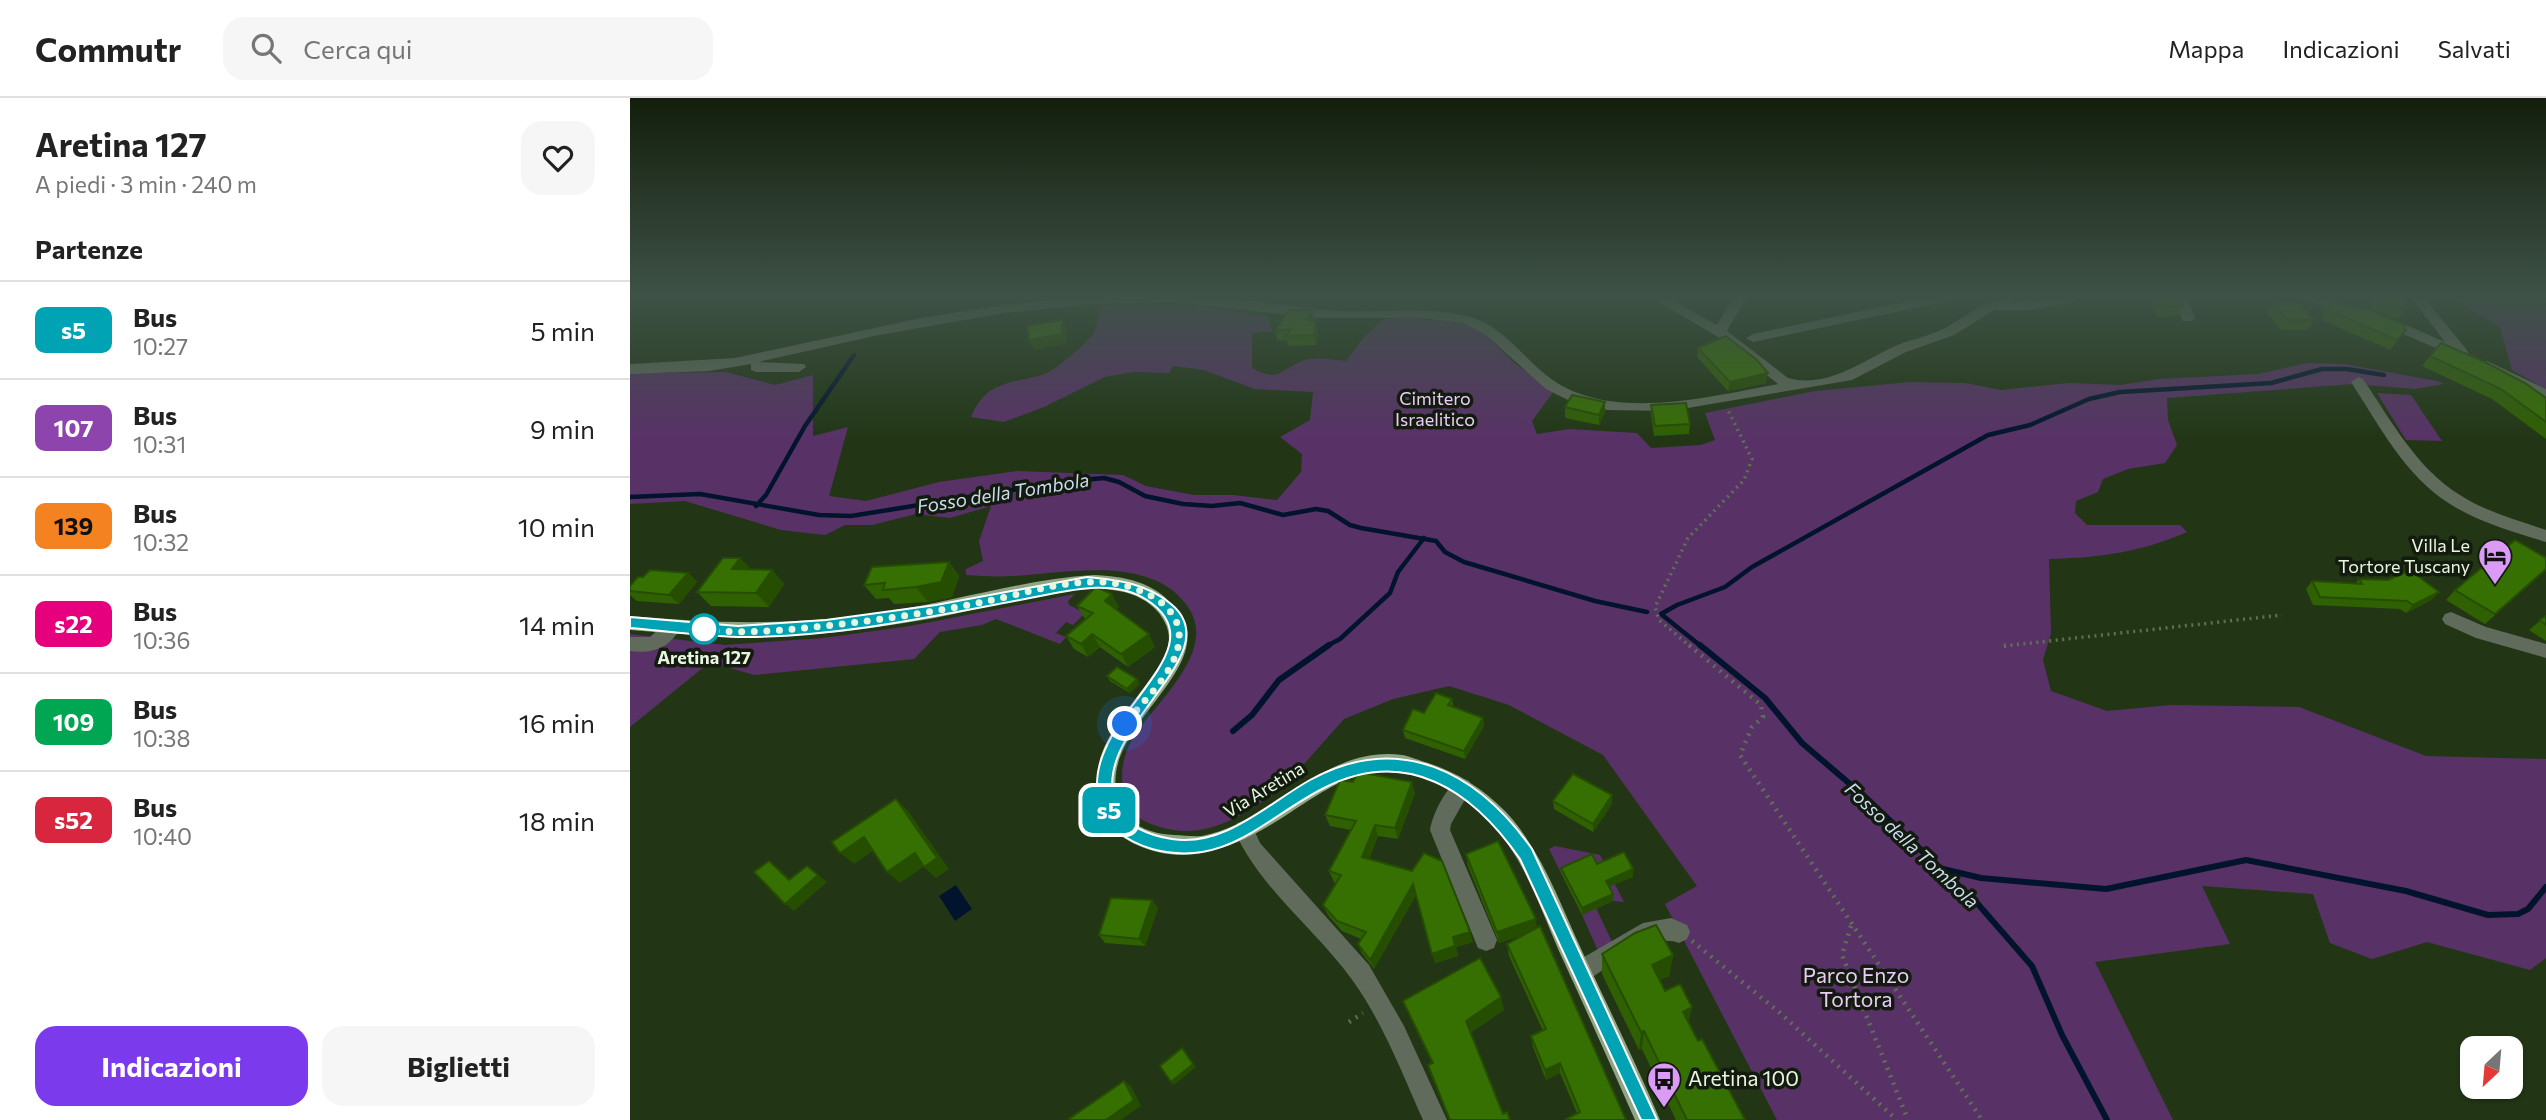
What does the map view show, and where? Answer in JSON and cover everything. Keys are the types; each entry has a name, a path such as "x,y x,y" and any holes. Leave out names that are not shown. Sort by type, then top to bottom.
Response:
{"main road":[{"name":"Via Aretina","path":"630,623 723,631 782,630 936,611 1076,583 1105,583 1138,589 1156,598 1169,610 1179,628 1179,644 1167,670 1125,724 1108,754 1103,788 1109,809 1128,831 1150,841 1173,846 1211,844 1244,830 1324,780 1366,765 1409,765 1439,774 1462,787 1500,820 1526,854 1648,1120"}],"street":[{"path":"718,366 815,344"},
{"path":"1504,344 1528,369 1566,394 1602,403 1690,406 1793,386 1812,386 1847,377 1918,344"},
{"path":"1734,344 1777,378 1793,386"},
{"path":"2436,344 2514,377 2546,395"},
{"path":"2454,344 2463,355"},
{"path":"630,369 799,367"},
{"path":"2358,382 2415,464 2437,487 2471,508 2546,536"},
{"path":"2451,620 2482,633 2546,652"},
{"path":"630,644 657,644 672,627"},
{"path":"1462,787 1441,822 1440,830 1486,940"},
{"path":"1244,830 1253,850 1361,973 1396,1034 1434,1120"},
{"path":"1580,972 1651,930 1671,929 1679,932"}],"path":[{"path":"1723,401 1752,459 1745,480 1688,538 1655,607 1659,620 1761,705 1763,718 1752,727 1740,755 1982,1120"},
{"path":"2004,646 2282,615"},
{"path":"1852,925 1842,955 1908,1120"},
{"path":"1679,932 1779,1012 1897,1120"}],"green space":[{"path":"1084,344 1252,344 1252,368 1274,375 1312,359 1346,361 1359,344 1495,344 1513,362 1554,391 1532,421 1537,434 1569,429 1637,433 1651,448 1701,445 1715,440 1705,413 1815,391 1910,382 1965,383 2001,390 2069,383 2120,385 2159,379 2258,374 2307,363 2344,364 2437,381 2444,384 2415,389 2353,384 2167,398 2168,420 2177,445 2165,463 2128,469 2103,479 2098,492 2076,501 2075,513 2087,525 2180,525 2187,532 2153,545 2120,553 2049,559 2051,633 2043,660 2051,691 2107,711 2170,705 2299,707 2426,756 2546,759 2546,958 2530,970 2427,942 2372,959 2330,943 2313,894 2202,886 2230,944 2095,962 2173,1120 1777,1120 1665,904 1697,886 1603,755 1509,705 1449,686 1393,699 1344,719 1304,764 1300,776 1233,819 1197,830 1157,826 1140,818 1128,806 1122,772 1128,748 1177,681 1195,644 1196,625 1188,607 1172,590 1153,579 1107,570 1007,576 966,575 966,569 983,561 979,541 991,506 950,518 916,514 872,525 845,525 825,535 781,530 685,501 630,504 630,373 726,372 775,385 813,375 813,436 848,427 829,496 866,501 939,482 1017,471 1123,475 1146,486 1194,495 1233,495 1277,500 1301,472 1302,454 1280,437 1310,420 1313,392 1254,389 1204,370 1173,366 1169,373 1133,372 1105,377 1044,407 1004,422 971,417 977,405 991,390 1047,373"},
{"path":"2505,344 2546,344 2546,389 2512,370"},
{"path":"2377,393 2411,395 2442,441 2406,440"},
{"path":"1075,594 1068,601 1069,605 1085,613 1073,625 1066,622 1056,633 1066,637 1060,644 996,619 982,625 940,632 914,659 754,675 710,662 630,727 630,634 725,645 823,638 910,626"},
{"path":"1555,846 1600,855 1624,902 1613,901 1592,861 1562,875 1549,849"},
{"path":"1596,908 1613,944 1600,955 1582,915"}],"water":[{"path":"956,885 972,909 955,921 939,896"}],"building":[{"path":"1708,344 1736,344 1757,360 1768,373 1730,382 1698,348"},
{"path":"2443,344 2525,383 2546,398 2546,422 2501,389 2430,356"},
{"path":"1572,395 1605,402 1599,415 1565,407"},
{"path":"1686,403 1690,424 1655,426 1651,405"},
{"name":"Villa Le Tortore Tuscany","path":"2515,540 2546,558 2546,569 2495,614 2455,590"},
{"path":"723,558 740,558 732,569 772,570 756,593 697,592"},
{"path":"949,562 941,582 883,590 885,583 864,585 872,567"},
{"path":"650,570 688,573 669,595 630,591 630,586 638,577 643,577"},
{"path":"2410,570 2439,592 2413,605 2407,601 2320,597 2312,581 2362,584 2359,579 2388,580"},
{"path":"1096,587 1112,594 1105,601 1149,634 1121,654 1092,634 1081,644 1066,636 1093,613 1077,606"},
{"path":"1117,667 1137,679 1127,689 1107,676"},
{"path":"1436,693 1452,699 1448,705 1483,718 1464,751 1403,730 1413,709 1424,713"},
{"path":"1358,772 1412,782 1395,828 1375,825 1362,857 1412,871 1424,853 1442,861 1470,932 1453,937 1455,946 1432,954 1413,884 1370,960 1358,944 1366,932 1337,921 1323,905 1341,875 1329,871 1356,821 1325,815 1340,780 1353,782"},
{"path":"1573,774 1612,795 1593,824 1553,801"},
{"path":"896,799 937,858 924,867 915,853 887,872 864,837 840,853 832,842"},
{"path":"1498,841 1536,919 1497,932 1466,854"},
{"path":"1624,852 1633,869 1606,881 1613,894 1582,908 1561,868 1592,854 1597,864"},
{"path":"769,861 789,880 807,866 818,875 785,904 754,872"},
{"path":"1111,898 1152,900 1139,939 1099,935"},
{"path":"1656,925 1673,955 1652,965 1665,991 1680,984 1692,1007 1683,1012 1698,1041 1702,1039 1745,1120 1687,1120 1644,1031 1641,1032 1602,954 1635,933"},
{"path":"1540,926 1626,1120 1566,1119 1580,1112 1560,1063 1545,1070 1531,1036 1546,1029 1507,944"},
{"path":"1480,958 1501,997 1466,1021 1503,1114 1507,1112 1510,1120 1450,1120 1428,1065 1433,1063 1403,1001"},
{"path":"1182,1048 1193,1064 1171,1082 1160,1066"},
{"path":"1124,1081 1134,1100 1106,1120 1069,1119"}],"waterway":[{"path":"758,504 766,495 805,426 854,355"},
{"path":"1702,647 1661,614 1725,587 1752,567 1988,435 2030,425 2089,399 2120,392 2271,383 2322,369 2347,369 2384,375"},
{"name":"Fosso della Tombola","path":"758,504 819,515 851,516 1062,482 1104,478 1119,482 1145,496 1183,504 1212,506 1240,503 1283,515 1316,509 1328,511 1350,525 1423,539"},
{"name":"Fosso della Tombola","path":"630,497 700,494 758,504"},
{"path":"1325,647 1340,639 1390,593 1398,572 1423,539"},
{"name":"Fosso della Tombola","path":"1423,539 1436,541 1445,552 1464,562 1595,601 1647,612"},
{"path":"1233,731 1252,715 1279,680 1329,645"},
{"name":"Fosso della Tombola","path":"1700,645 1765,698 1802,743 1864,796 1977,903 2032,966 2062,1035 2107,1120"},
{"path":"1943,869 1981,878 2106,889 2246,860 2406,891 2488,915 2518,914 2528,909 2546,887"}],"bus line":[{"name":"s5","path":"630,623 723,631 771,631 936,611 1087,582 1138,589 1156,598 1169,610 1176,620 1180,638 1174,659 1118,734 1108,754 1104,795 1111,814 1118,822 1128,831 1150,841 1184,848 1193,847 1222,841 1317,784 1353,768 1382,763 1399,764 1439,774 1462,787 1486,806 1511,832 1526,854 1648,1120"}],"place":[{"name":"Villa Le Tortore Tuscany","path":"2495,586"},
{"name":"Aretina 127","path":"704,629"},
{"name":"Aretina 100","path":"1664,1109"}],"route":[{"path":"704,629 771,631 826,626 936,611 1087,582 1114,583 1138,589 1156,598 1176,620 1180,638 1177,653 1167,670 1125,724"}],"park label":[{"name":"Cimitero Israelitico","path":"1435,409"},
{"name":"Parco Enzo Tortora","path":"1856,988"}]}
